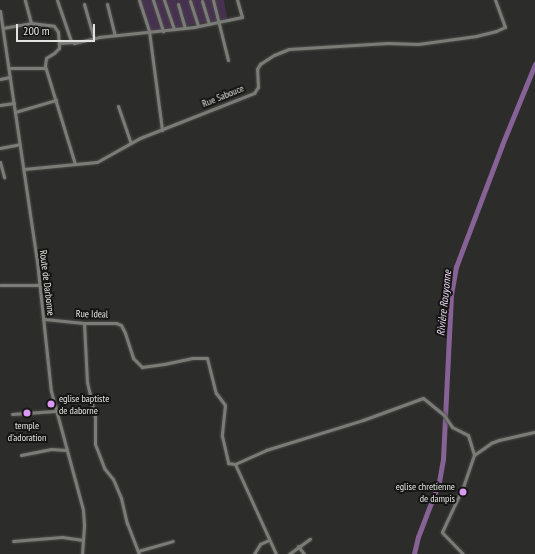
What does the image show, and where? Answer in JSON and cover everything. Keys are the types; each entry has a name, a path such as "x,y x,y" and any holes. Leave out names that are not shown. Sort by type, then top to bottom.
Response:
{"street":[{"path":"25,0 31,23"},
{"path":"57,0 72,42"},
{"path":"139,0 149,32 162,130"},
{"path":"153,0 163,31"},
{"path":"164,0 174,29"},
{"path":"213,0 220,22 224,49 228,60"},
{"path":"59,43 115,35 186,28 242,17 237,0"},
{"name":"Rue Sabouce","path":"24,169 97,162 131,143 254,92 258,87 257,69 260,64 274,55 289,49 388,43 418,44 476,36 505,27 495,0"},
{"path":"190,1 198,26"},
{"path":"202,1 209,24"},
{"path":"84,4 94,38"},
{"path":"107,4 115,35"},
{"path":"178,4 186,28"},
{"name":"Route de Darbonne","path":"0,11 4,28 24,169 44,319 50,384 55,411 82,503 84,518 82,554"},
{"path":"4,28 31,23 54,26 58,32 59,43 57,51 44,61 75,164"},
{"path":"0,39 5,38"},
{"path":"9,68 45,68"},
{"path":"0,79 10,77"},
{"path":"16,112 56,100"},
{"path":"0,105 14,103"},
{"path":"118,106 131,143"},
{"path":"0,148 20,144"},
{"path":"0,162 4,177"},
{"path":"0,285 39,285"},
{"name":"Rue Ideal","path":"44,319 84,323 116,323 121,325 125,333 130,354 136,363 142,367 192,358 207,358 216,393 225,405 222,436 228,464 236,464"},
{"path":"84,323 87,382 95,417 95,444 104,468 113,479 121,498 127,523 139,552 173,541"},
{"path":"276,554 268,540 236,464 266,450 364,420 423,398 444,415 452,427 468,435 474,455"},
{"path":"12,414 55,411"},
{"path":"463,554 442,532 463,486 474,455 491,443 535,432"},
{"path":"21,455 51,449 66,450"},
{"path":"13,541 65,537 83,540"},
{"path":"288,554 310,539"},
{"path":"254,554 260,544 268,540"},
{"path":"298,546 304,554"}],"shaded area":[{"path":"140,0 224,0 227,19 151,31"}],"waterway":[{"name":"Rivière Rouyonne","path":"414,554 418,537 439,482 443,459 451,295 456,267 502,145 535,64"}],"place":[{"name":"eglise baptiste de daborne","path":"51,404"},
{"name":"temple d'adoration","path":"27,413"},
{"name":"eglise chretienne de dampis","path":"463,492"}]}
